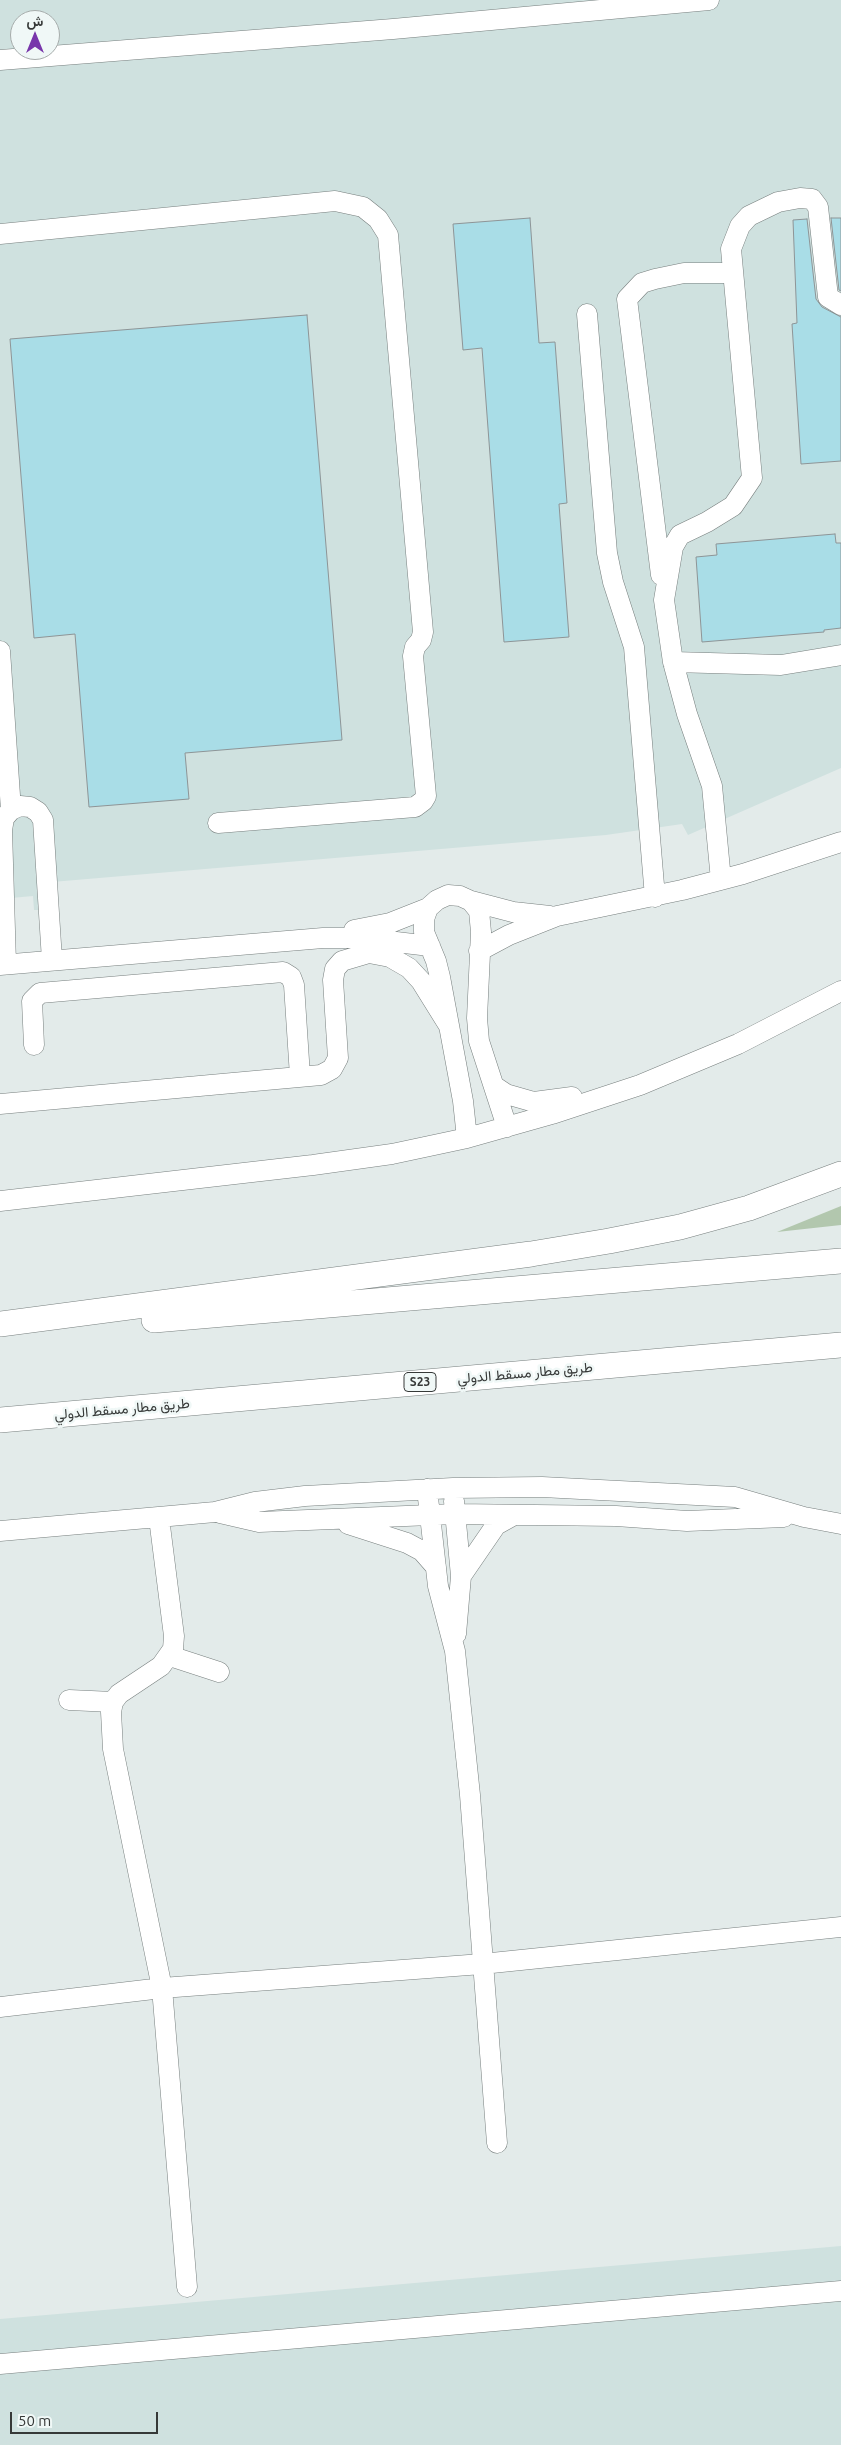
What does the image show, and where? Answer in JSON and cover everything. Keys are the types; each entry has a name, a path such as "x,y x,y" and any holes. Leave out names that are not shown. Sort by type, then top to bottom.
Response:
{"main road":[{"path":"0,1324 531,1254 609,1241 680,1227 749,1208 841,1174"},
{"path":"0,1333 841,1261"},
{"name":"طريق مطار مسقط الدولي","path":"0,1420 841,1345"}],"street":[{"path":"0,60 569,6 709,0"},
{"path":"664,600 672,547 680,535 707,522 733,506 752,478 731,249 740,226 748,216 778,202 800,198 812,199 818,207 828,297 841,305"},
{"path":"0,234 345,201 363,207 378,219 388,235 423,632 422,640 413,652 413,656 426,796 415,807 218,823"},
{"path":"721,880 712,786 687,714 672,662 627,299 642,283 655,279 684,274 733,272"},
{"path":"587,314 607,553 613,582 634,647 655,897"},
{"path":"0,651 11,810"},
{"path":"672,662 781,665 841,655"},
{"path":"52,960 43,820 38,812 30,807 20,806 11,810 4,818 2,830 3,965 323,938 362,938 430,946"},
{"path":"479,951 509,935 557,916 655,897 721,880 841,842"},
{"path":"323,938 390,923 428,908 437,900 448,895 460,896 471,902 513,912 557,916"},
{"path":"471,902 479,911 481,932 477,1018 485,1064 507,1127"},
{"path":"428,908 424,919 424,932 436,961 463,1101 467,1138"},
{"path":"0,1104 300,1076 322,1076 336,1064 338,1052 333,974 342,961 358,955 380,954 400,961 421,981 449,1026"},
{"path":"34,1045 32,1000 40,993 283,972 291,977 294,985 300,1076"},
{"path":"0,1201 333,1162 392,1154 467,1138 640,1085 738,1044 841,991"},
{"path":"494,1086 520,1099 534,1102 640,1085"},
{"path":"0,1531 215,1512 255,1502 305,1496 453,1488 551,1487 735,1497 804,1517 841,1524"},
{"path":"453,1488 460,1576 455,1651"},
{"path":"427,1489 438,1586 455,1651 470,1795 497,2143"},
{"path":"215,1512 259,1522 455,1514 616,1516 687,1521 804,1517"},
{"path":"460,1576 496,1525 514,1515"},
{"path":"159,1518 174,1636 170,1656 160,1666 123,1690 113,1702 111,1712 113,1749 162,1988 187,2287"},
{"path":"334,1520 407,1543 422,1551 436,1567"},
{"path":"170,1656 219,1672"},
{"path":"69,1700 113,1702"},
{"path":"0,2007 162,1988 482,1964 841,1927"},
{"path":"0,2364 841,2290"}],"shaded area":[{"path":"0,0 841,0 841,768 688,835 682,824 606,835 52,882 52,910 34,910 33,896 0,899"},
{"path":"841,2246 841,2445 0,2445 0,2319"}],"green space":[{"path":"841,1206 841,1225 777,1232"}],"building":[{"path":"530,218 539,343 555,342 567,503 559,504 569,637 504,642 482,348 463,350 453,224"},
{"path":"831,218 841,218 841,291 839,290"},
{"path":"807,219 816,299 822,307 841,317 841,461 801,464 792,324 797,323 793,220"},
{"path":"307,315 342,740 185,753 189,799 89,807 75,634 34,638 10,339"},
{"path":"835,534 836,543 841,543 841,628 824,630 824,632 702,642 696,557 717,555 716,544"}]}
